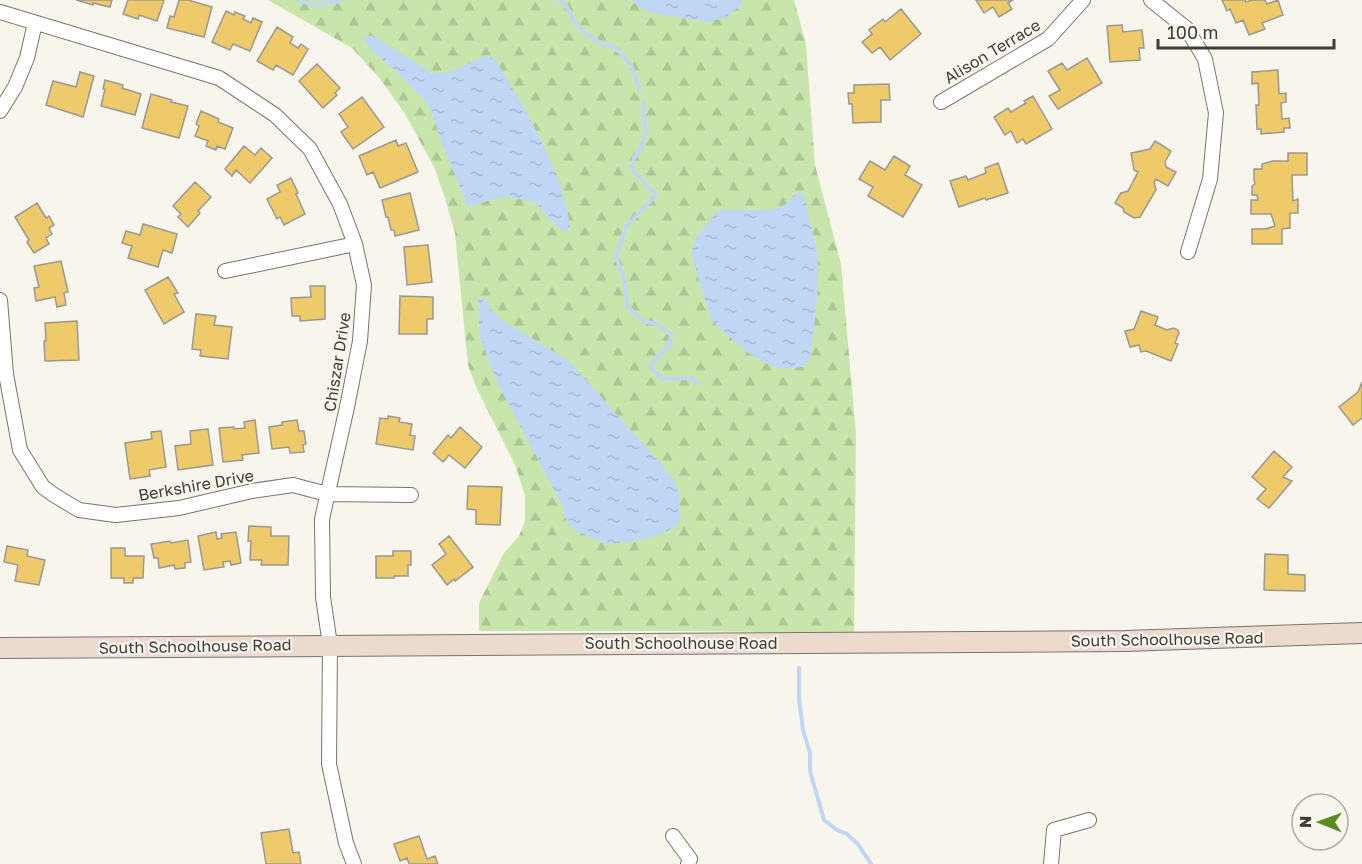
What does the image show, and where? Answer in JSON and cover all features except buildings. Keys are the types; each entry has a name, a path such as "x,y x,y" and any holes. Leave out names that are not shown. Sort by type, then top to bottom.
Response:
{"street":[{"name":"Alison Terrace","path":"941,102 1048,39 1083,0"},
{"path":"1151,0 1187,29 1205,59 1216,113 1210,178 1188,252"},
{"name":"Chiszar Drive","path":"0,12 219,78 275,115 310,149 340,204 355,244 364,285 360,341 322,519 322,597 330,645 329,764 346,843 354,864"},
{"path":"0,111 15,87 27,58 35,23"},
{"path":"225,271 355,244"},
{"name":"Berkshire Drive","path":"0,300 4,383 20,450 43,486 79,510 116,515 179,508 252,491 294,485 327,494 411,495"},
{"name":"South Schoolhouse Road","path":"0,648 1125,641 1362,633"},
{"path":"1051,864 1054,830 1089,820"},
{"path":"673,836 690,859 688,864"}],"green space":[{"path":"268,0 794,0 806,44 815,165 841,264 856,434 854,633 479,631 479,603 504,553 519,536 525,521 525,496 516,467 477,389 468,365 455,233 444,195 434,167 405,114 381,80 352,48"}],"water":[{"path":"632,0 743,0 740,6 725,18 707,22 648,12"},
{"path":"364,35 374,36 432,73 454,70 487,55 495,59 530,118 551,161 566,205 570,227 565,232 556,226 535,202 508,197 473,206 467,205 426,102 368,46"},
{"path":"801,192 806,204 818,258 818,288 813,339 809,362 802,367 777,368 747,352 710,317 691,252 696,238 717,211 777,209 784,206 796,193"},
{"path":"482,297 502,320 568,360 656,458 674,480 679,493 680,521 674,528 637,541 605,544 573,529 566,520 562,505 498,384 480,337 478,302"}],"waterway":[{"path":"299,0 312,5 339,0"},
{"path":"559,0 565,4 575,23 585,33 603,45 614,46 631,65 640,91"},
{"path":"644,103 646,134 631,168 656,195 626,227 616,257 624,279 628,307 643,321 657,324 671,335 670,345 654,361 651,368 662,379 693,378 698,384"},
{"path":"799,668 799,699 803,730 810,753 810,771 824,820 847,834 858,844 871,864"}]}
